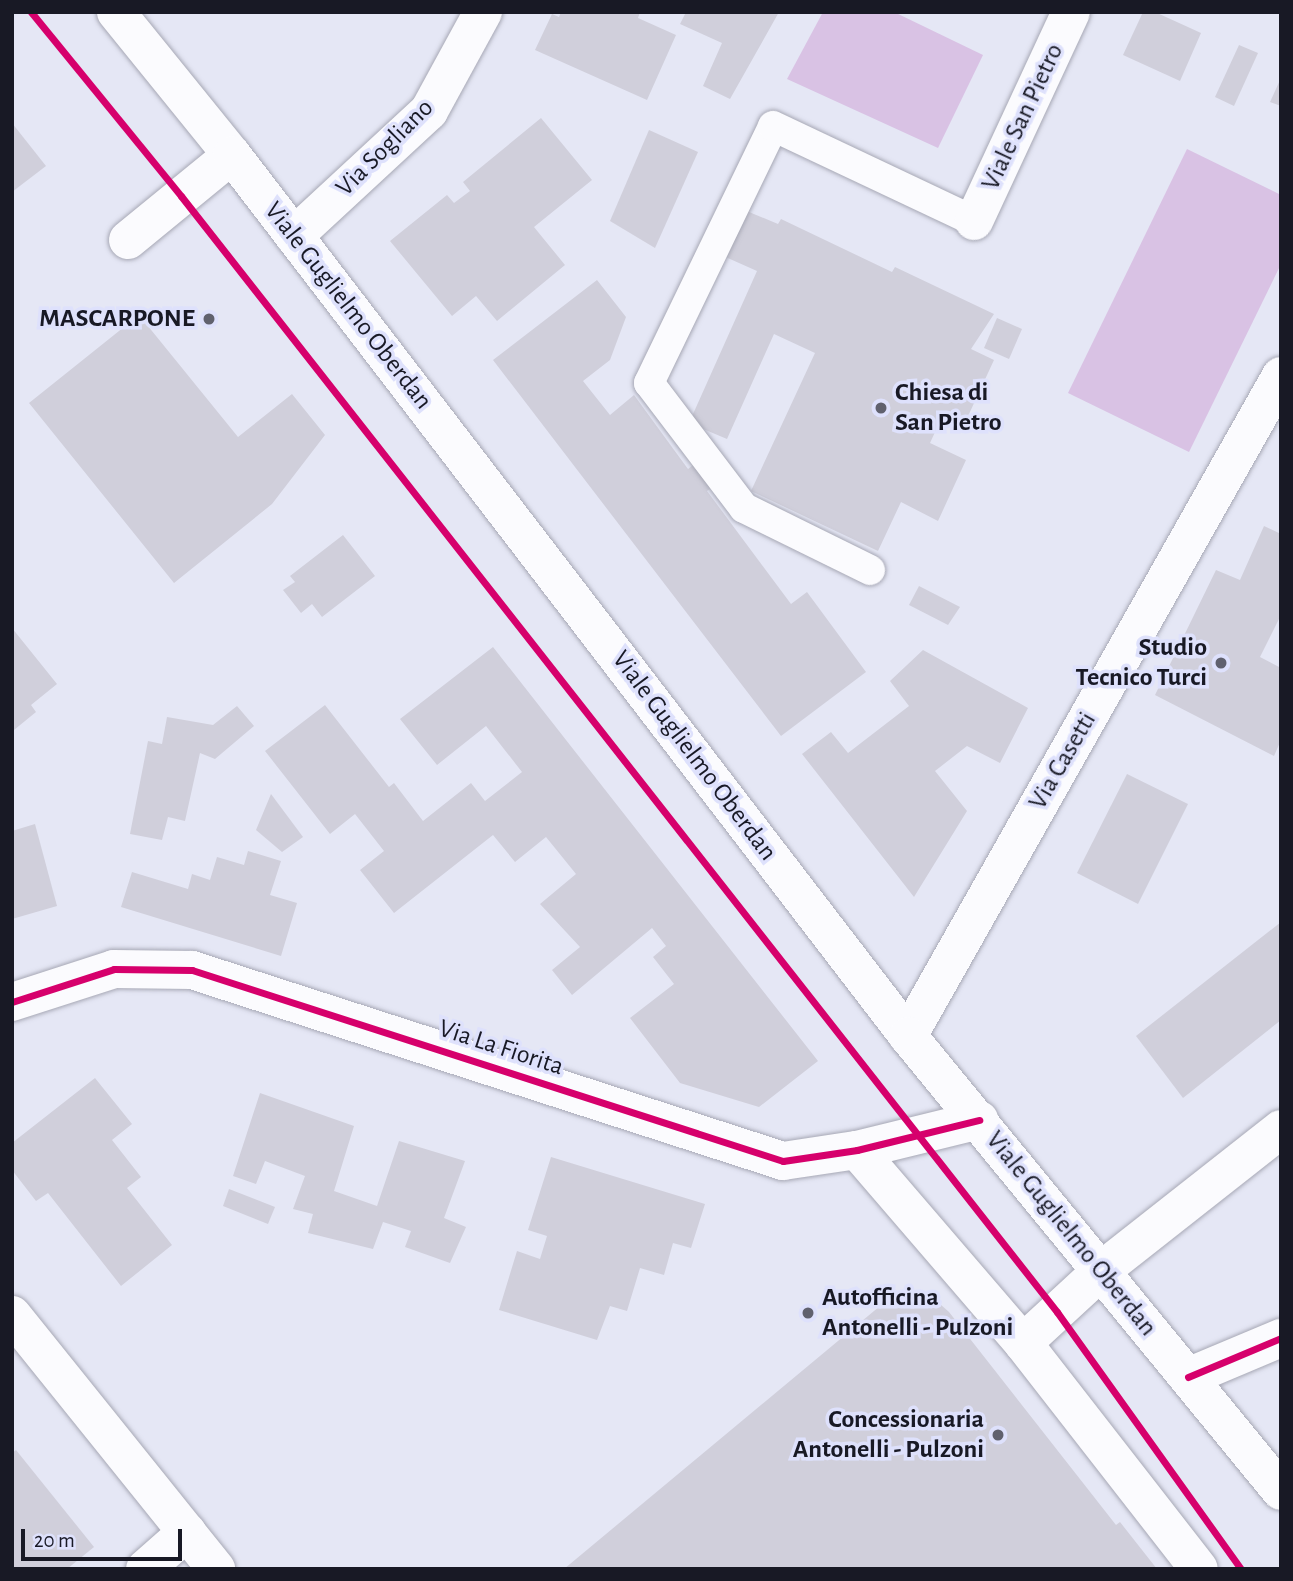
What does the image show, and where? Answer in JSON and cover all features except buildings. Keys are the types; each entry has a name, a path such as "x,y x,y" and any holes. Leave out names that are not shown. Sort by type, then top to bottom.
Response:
{"street":[{"name":"Viale Guglielmo Oberdan","path":"116,12 232,155 908,1036 1281,1491"},
{"name":"Via Sogliano","path":"294,236 429,111 484,12"},
{"name":"Viale San Pietro","path":"974,221 1071,12"},
{"path":"128,240 232,155"},
{"name":"Via Casetti","path":"908,1036 1281,376"},
{"name":"Via La Fiorita","path":"12,1002 114,969 192,970 783,1161 857,1150 979,1121"},
{"path":"1023,1343 1102,1270 1281,1129"},
{"path":"857,1150 1023,1343 1199,1569"},
{"path":"12,1315 216,1569"},
{"path":"1188,1377 1281,1338"},
{"path":"145,1569 187,1532"}],"lane":[{"path":"870,570 744,508 649,383 772,126 974,221"}],"shaded area":[{"path":"823,12 894,12 983,55 938,148 787,79"},
{"path":"1187,149 1281,195 1281,264 1189,452 1068,393"}],"cycle path":[{"path":"31,12 181,196 1057,1312 1241,1569"},
{"path":"12,1002 114,969 192,970 783,1161 857,1150 979,1120"},
{"path":"1188,1377 1281,1338"}],"place":[{"name":"MASCARPONE","path":"209,319"},
{"name":"Chiesa di San Pietro","path":"881,408"},
{"name":"Studio Tecnico Turci","path":"1221,663"},
{"name":"Autofficina Antonelli - Pulzoni","path":"808,1313"},
{"name":"Concessionaria Antonelli - Pulzoni","path":"998,1435"}]}
